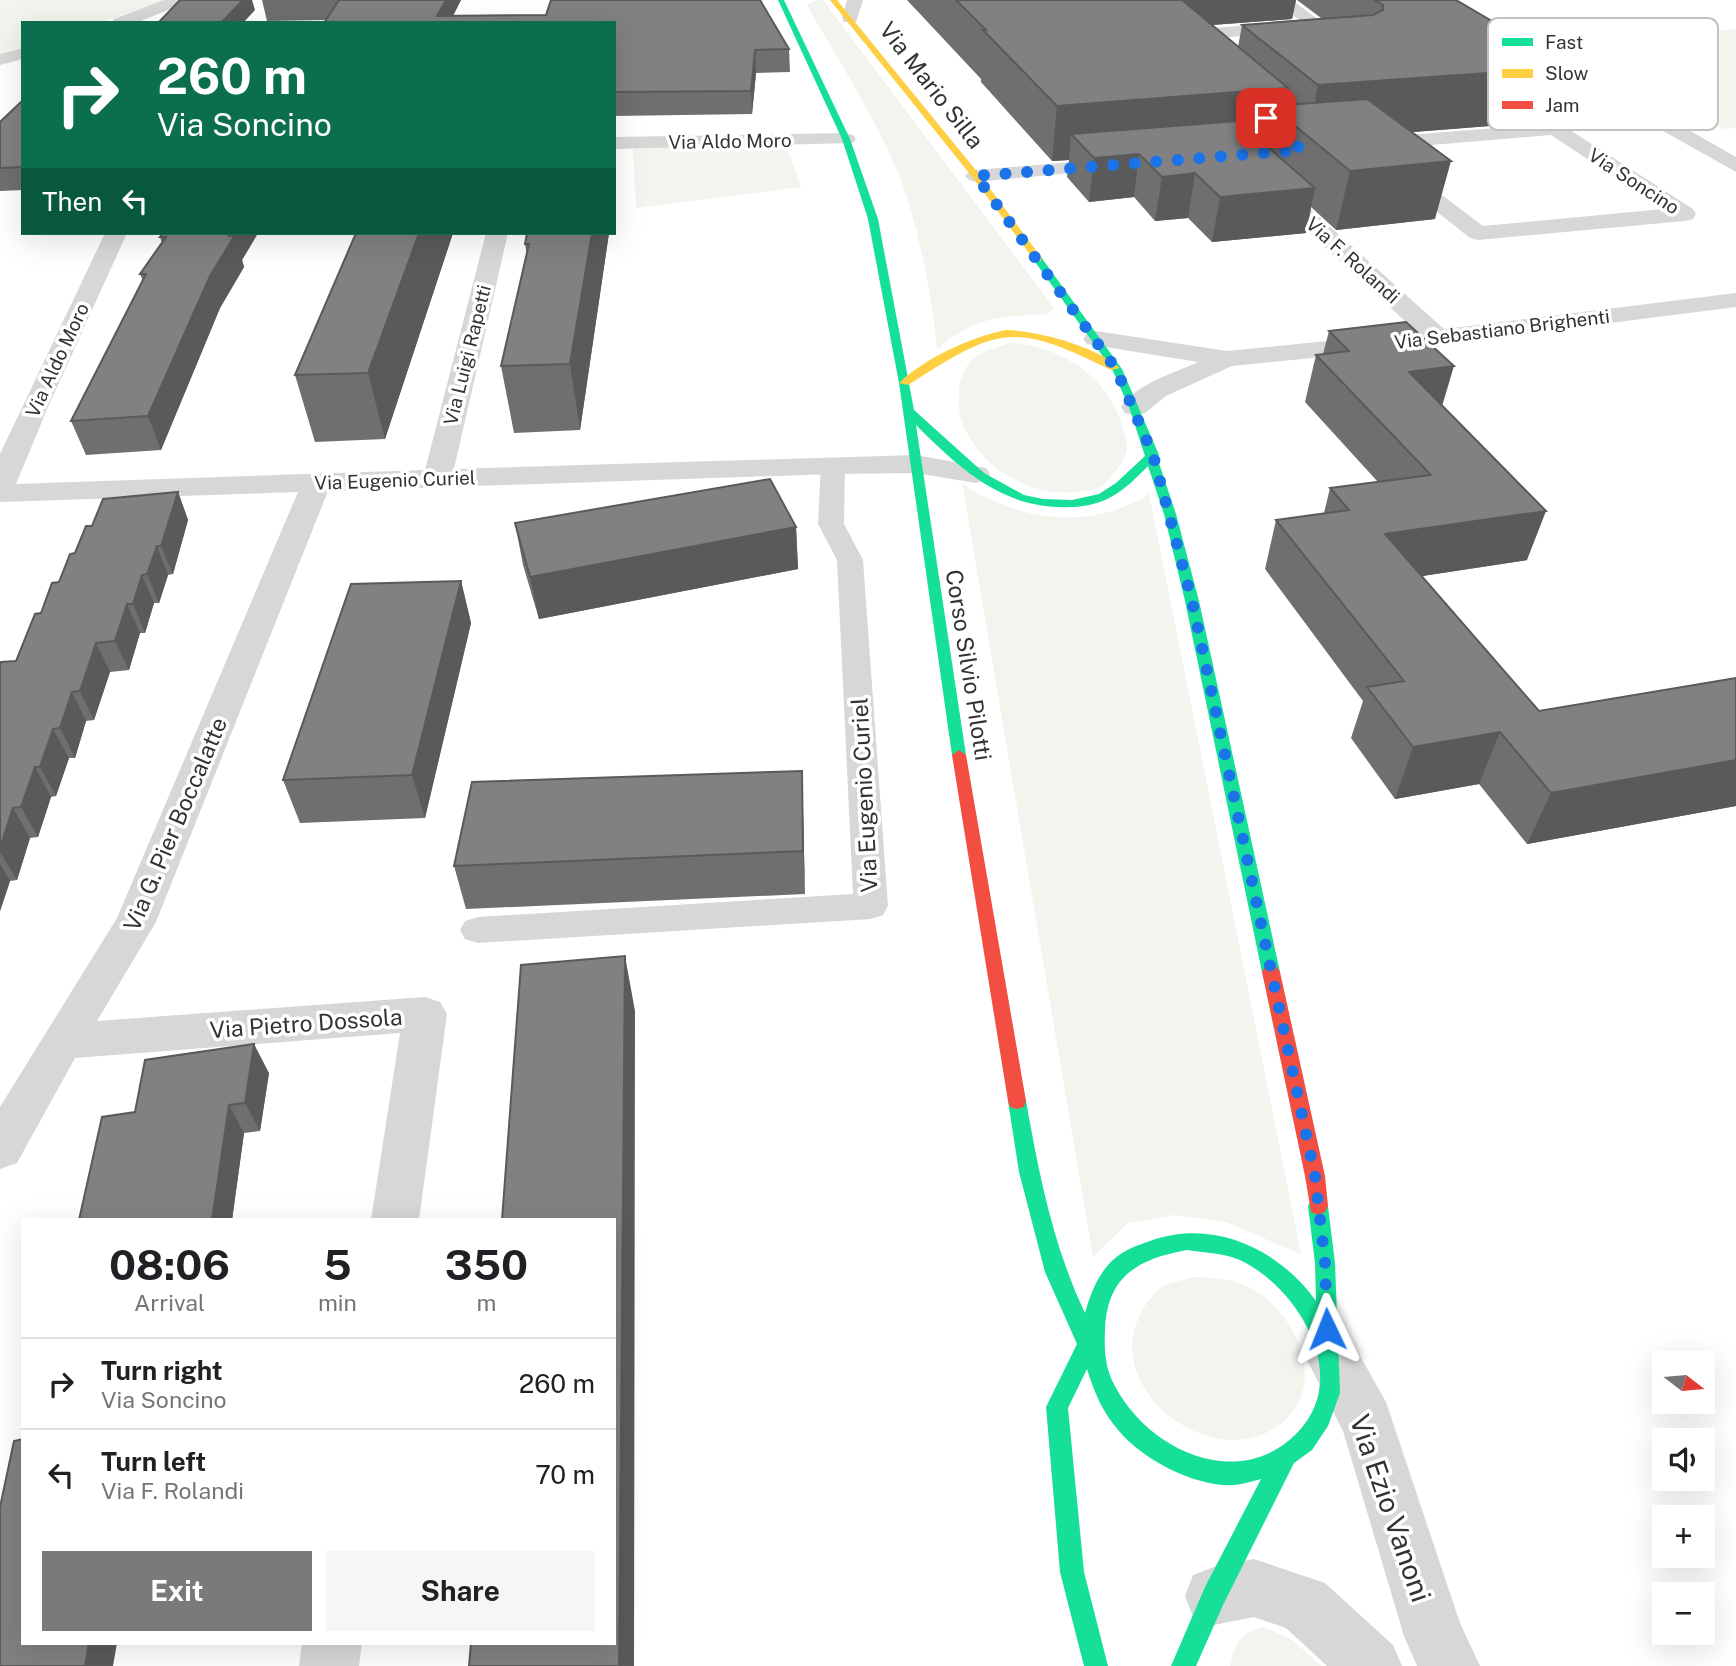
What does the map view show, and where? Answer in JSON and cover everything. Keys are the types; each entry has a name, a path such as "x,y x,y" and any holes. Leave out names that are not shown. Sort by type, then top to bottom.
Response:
{"street":[{"path":"125,21 179,0"},
{"name":"Corso Silvio Pilotti","path":"783,0 846,139 873,219 909,412 957,743 1029,1172 1055,1272 1088,1344 1095,1378 1113,1412 1140,1440 1175,1461 1212,1472 1251,1472 1284,1460"},
{"name":"Via Mario Silla","path":"833,0 976,176 1096,339 1116,369 1135,407 1153,455 1192,601 1315,1176 1325,1262 1328,1351"},
{"path":"850,18 855,0"},
{"path":"1280,0 1361,58 1334,60"},
{"path":"1191,53 1171,36 1315,25"},
{"path":"0,60 21,54"},
{"name":"Via Soncino","path":"1358,145 1543,130"},
{"name":"Via Soncino","path":"1358,145 1478,233 1685,214 1557,130"},
{"path":"1674,130 1736,166"},
{"name":"Via Aldo Moro","path":"616,143 846,139"},
{"path":"976,176 1141,163"},
{"name":"Via F. Rolandi","path":"1257,173 1438,338"},
{"name":"Via Aldo Moro","path":"0,488 34,407 115,235"},
{"name":"Via Luigi Rapetti","path":"437,478 497,235"},
{"name":"Via Sebastiano Brighenti","path":"1227,359 1438,338 1736,300"},
{"name":"Via Sebastiano Brighenti","path":"1693,307 1736,312"},
{"path":"904,383 969,342 991,334 1011,331 1033,333 1060,342 1116,369"},
{"path":"1096,339 1227,359"},
{"path":"1135,407 1157,390 1227,359"},
{"path":"909,412 976,474 1013,497 1042,504 1068,505 1097,500 1114,491 1153,455"},
{"name":"Via Eugenio Curiel","path":"0,494 833,464 916,464 976,474"},
{"name":"Via G. Pier Boccalatte","path":"0,1149 62,1041 136,922 317,482"},
{"name":"Via Pietro Dossola","path":"62,1041 425,1014 395,1218"},
{"name":"Corso Silvio Pilotti","path":"1096,1666 1072,1572 1057,1406 1088,1344 1092,1311 1105,1283 1127,1261 1155,1246 1187,1241 1222,1246 1255,1258 1285,1279 1310,1307 1326,1339 1332,1375 1327,1408 1310,1437 1284,1460 1214,1596 1183,1666"},
{"name":"Via Ezio Vanoni","path":"1328,1351 1367,1421 1434,1636 1450,1666"},
{"path":"1214,1596 1254,1588 1304,1604 1372,1666"},
{"path":"329,1666 332,1645"}],"lane":[{"name":"Via Eugenio Curiel","path":"478,930 871,906 850,560 831,524 833,464"}],"shaded area":[{"path":"0,0 165,0 105,21 21,21 21,48 0,54"},
{"path":"823,0 1054,308 1048,314 989,320 964,330 937,349 922,253 909,204 893,161 874,122 807,5"},
{"path":"1736,29 1736,128 1724,129 1718,126 1718,30"},
{"path":"786,145 801,187 636,208 633,149"},
{"path":"1010,343 1048,350 1065,358 1081,368 1108,395 1117,412 1127,448 1121,463 1102,486 1065,493 1026,485 992,464 978,450 967,433 959,410 959,387 963,375 969,363 979,354"},
{"path":"962,482 975,492 999,503 1037,515 1056,517 1113,511 1149,494 1301,1254 1226,1222 1175,1215 1128,1223 1093,1257"},
{"path":"1193,1277 1230,1280 1250,1288 1278,1311 1299,1344 1305,1380 1301,1398 1291,1414 1265,1434 1235,1440 1204,1435 1175,1420 1152,1399 1137,1372 1132,1342 1144,1307 1164,1286"},
{"path":"1264,1627 1292,1640 1322,1666 1230,1666 1234,1651 1244,1635"}],"building":[{"path":"180,0 243,0 223,21 160,21"},
{"path":"339,0 446,0 437,16 546,15 551,0 760,0 789,49 755,50 751,91 616,92 616,21 325,21"},
{"path":"956,0 1182,0 1288,88 1057,106"},
{"path":"1375,0 1456,0 1488,19 1488,73 1318,85 1242,25 1373,15 1383,10 1383,5"},
{"path":"1367,99 1451,161 1350,171 1271,106"},
{"path":"21,102 21,167 0,168 0,122"},
{"path":"1238,121 1315,188 1220,197 1195,173 1162,177 1139,154 1094,158 1071,134"},
{"path":"235,235 210,276 148,416 71,421 146,274 140,274 166,237 160,237"},
{"path":"355,235 418,235 368,373 295,375"},
{"path":"527,235 592,235 570,364 501,366 529,244 525,244"},
{"path":"1406,322 1454,366 1409,372 1546,511 1385,534 1539,711 1736,678 1736,760 1551,793 1500,732 1413,747 1367,687 1404,681 1276,520 1349,510 1330,488 1431,475 1316,355 1349,351 1329,331"},
{"path":"770,479 796,527 530,577 515,523"},
{"path":"178,492 161,546 157,546 147,574 142,575 133,604 127,604 115,641 96,643 80,691 72,692 60,728 53,729 40,767 35,767 21,807 13,808 0,848 1,662 16,661 35,614 41,613 52,583 59,582 70,554 75,553 86,526 92,526 103,499"},
{"path":"461,581 412,775 283,780 351,584"},
{"path":"802,771 803,851 454,866 472,782"},
{"path":"625,956 619,1666 469,1666 471,1645 616,1645 616,1218 502,1218 521,965"},
{"path":"254,1044 245,1103 229,1105 212,1218 79,1218 102,1117 135,1112 145,1060"},
{"path":"21,1439 21,1645 89,1645 85,1666 0,1666 0,1507 14,1441"}],"traffic: fast":[{"path":"781,0 846,139 873,219 904,383 959,755"},
{"path":"1038,259 1117,369 1135,407 1170,514 1192,601 1271,972"},
{"path":"909,412 979,476 1020,497 1043,503 1078,503 1103,496 1121,486 1153,455"},
{"path":"1017,1101 1029,1172 1055,1272 1088,1344 1057,1407 1072,1572 1096,1666"},
{"path":"1318,1206 1325,1263 1328,1351"},
{"path":"1187,1241 1238,1250 1277,1272 1297,1292 1313,1315 1324,1340 1330,1366 1329,1393 1321,1418 1304,1442 1270,1466 1233,1474 1195,1468 1159,1451 1128,1424 1105,1391 1093,1353 1095,1313 1108,1281 1128,1260 1154,1248 1187,1241"},
{"path":"1183,1666 1214,1596 1284,1459"}],"traffic: slow":[{"path":"833,0 976,176 1038,259"},
{"path":"904,383 962,347 985,337 1006,333 1028,333 1052,339 1115,368"}],"traffic: jam":[{"path":"959,755 1017,1101"},
{"path":"1271,972 1315,1176 1318,1206"}],"route":[{"path":"1266,118 1302,150 976,176 1081,317 1116,369 1135,407 1153,455 1192,601 1315,1176 1325,1262 1327,1329"}]}
